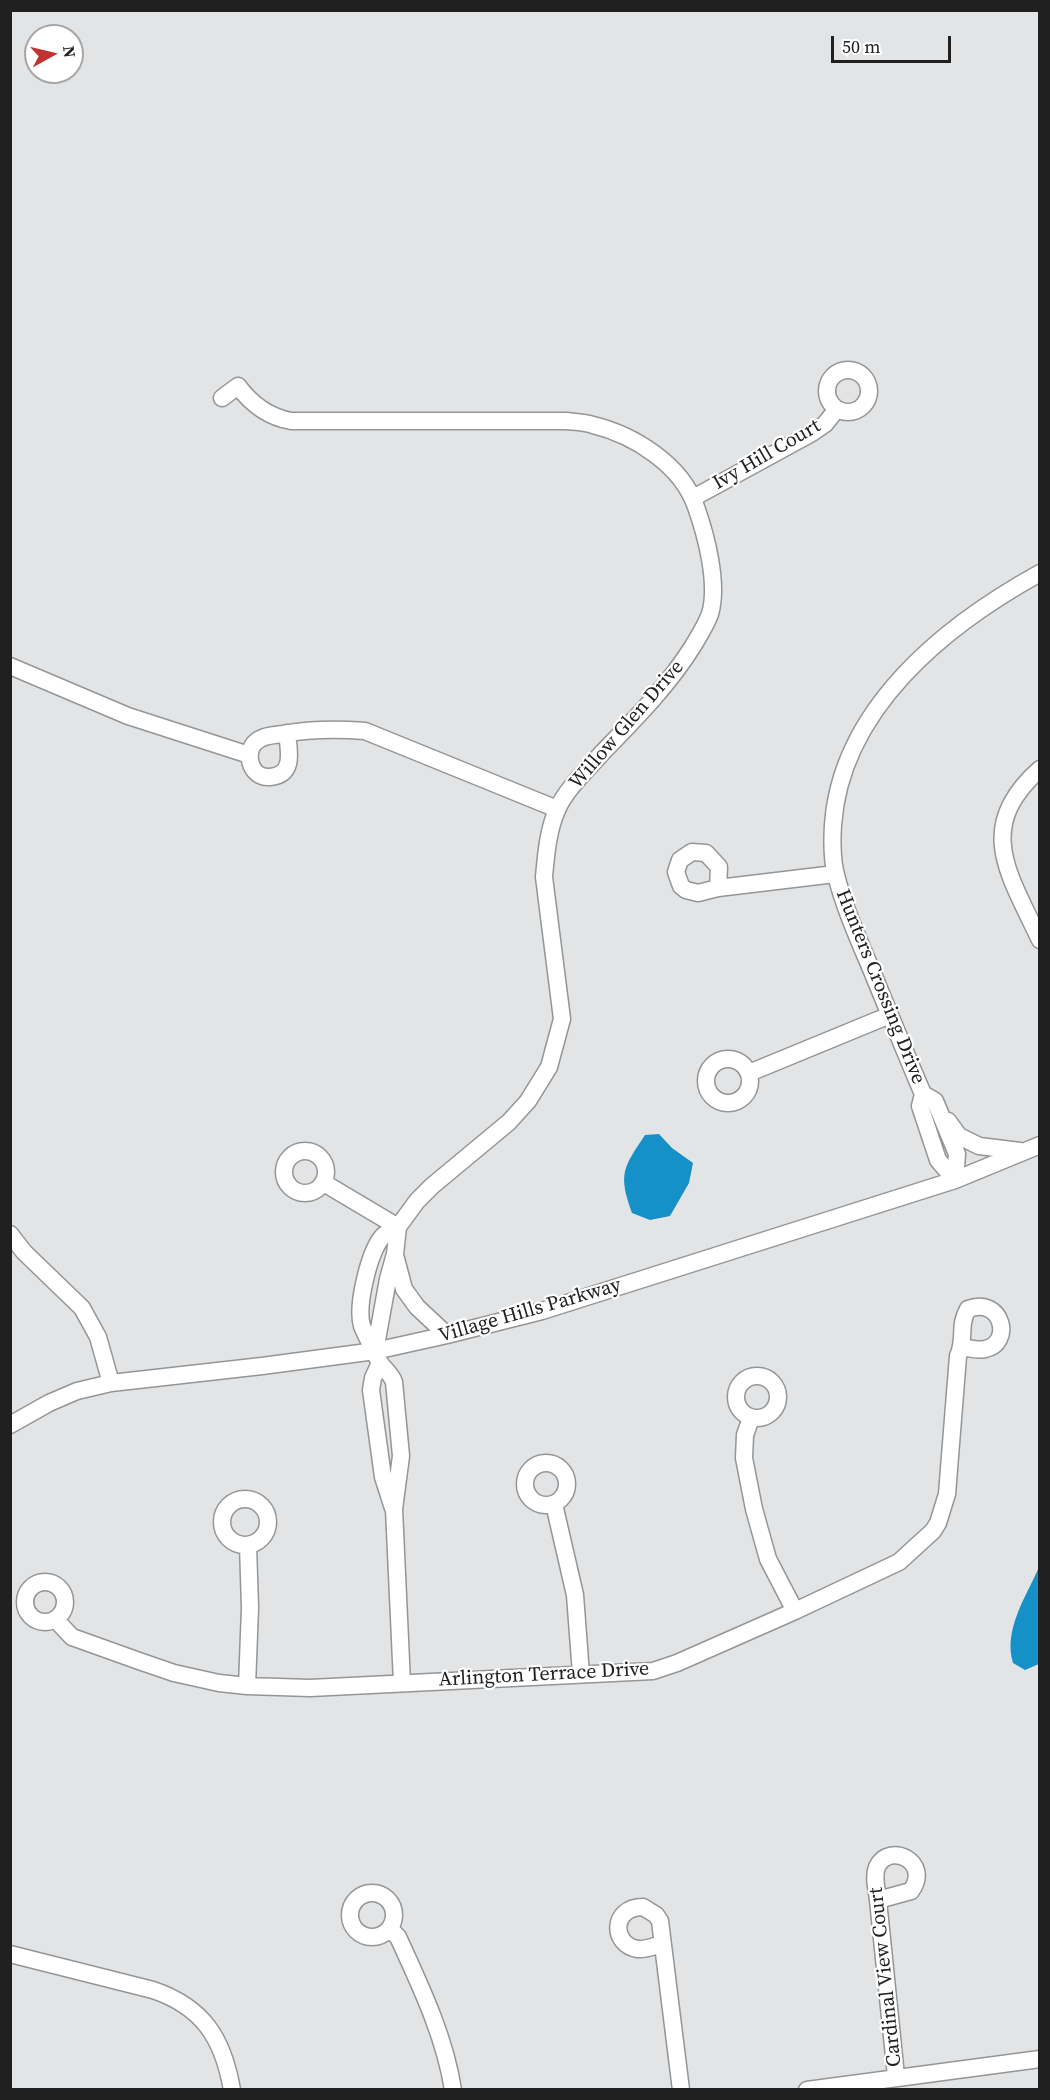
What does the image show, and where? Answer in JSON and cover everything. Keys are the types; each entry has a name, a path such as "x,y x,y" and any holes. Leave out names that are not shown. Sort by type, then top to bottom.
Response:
{"street":[{"name":"Willow Glen Drive","path":"222,398 238,386 245,396 274,418 291,421 554,421 592,424 613,431 653,454 684,483 693,498 708,551 713,589 711,612 701,633 667,684 577,781 557,809 548,846 544,877 562,1019 549,1067 528,1101 509,1122 425,1194 398,1227 383,1235 371,1258 361,1301 362,1326 377,1357 394,1382 401,1456 394,1509"},
{"name":"Ivy Hill Court","path":"693,498 812,433 825,424 837,409"},
{"name":"Hunters Crossing Drive","path":"956,1180 938,1160 920,1106 923,1094 857,936 835,874 832,839 837,791 853,746 865,725 899,681 942,638 1000,595 1040,573"},
{"path":"10,666 128,716 249,755"},
{"path":"287,733 290,761 282,773 266,777 259,775 249,762 249,755 251,748 261,738 287,733 335,728 371,733 557,809"},
{"path":"1040,769 1010,801 1005,817 1002,842 1002,850 1009,872 1040,940"},
{"path":"711,890 835,874"},
{"path":"749,1073 890,1015"},
{"name":"Hunters Crossing Drive","path":"923,1094 935,1101 957,1154 956,1180"},
{"name":"Hunters Crossing Drive","path":"940,1112 959,1136 979,1146 1032,1148"},
{"name":"Village Hills Parkway","path":"10,1425 49,1403 77,1391 111,1383 262,1366 377,1357 447,1335 542,1311 956,1180 1032,1148"},
{"path":"324,1183 398,1227 371,1390 383,1477 394,1509 402,1683"},
{"path":"10,1233 24,1252 82,1308 98,1337 111,1383"},
{"path":"395,1254 404,1289 417,1307 447,1335"},
{"name":"Arlington Terrace Drive","path":"55,1619 72,1637 139,1661 174,1673 219,1683 247,1686 310,1688 653,1671 677,1663 795,1611 899,1562 933,1531 947,1494 958,1356 962,1347"},
{"path":"751,1418 745,1435 744,1458 750,1492 768,1559 795,1611"},
{"path":"554,1504 575,1595 581,1674"},
{"path":"247,1686 250,1608 248,1545"},
{"name":"Cardinal View Court","path":"878,1900 910,1891 915,1885 916,1872 910,1860 903,1856 893,1855 880,1862 876,1868 875,1877 896,2076"},
{"path":"662,1944 637,1949 624,1942 618,1929 618,1921 622,1914 635,1907 643,1907 650,1910 660,1921 681,2090"},
{"path":"390,1929 398,1937 434,2023 450,2072 453,2090"},
{"path":"10,1954 153,1990 186,2005 216,2036 228,2068 232,2090"},
{"path":"807,2090 896,2076 1040,2059"}],"water":[{"path":"659,1134 672,1148 693,1163 689,1183 670,1216 650,1220 632,1213 624,1180 628,1164 645,1135"},
{"path":"1039,1567 1039,1664 1025,1670 1013,1663 1011,1638 1017,1614"}]}
